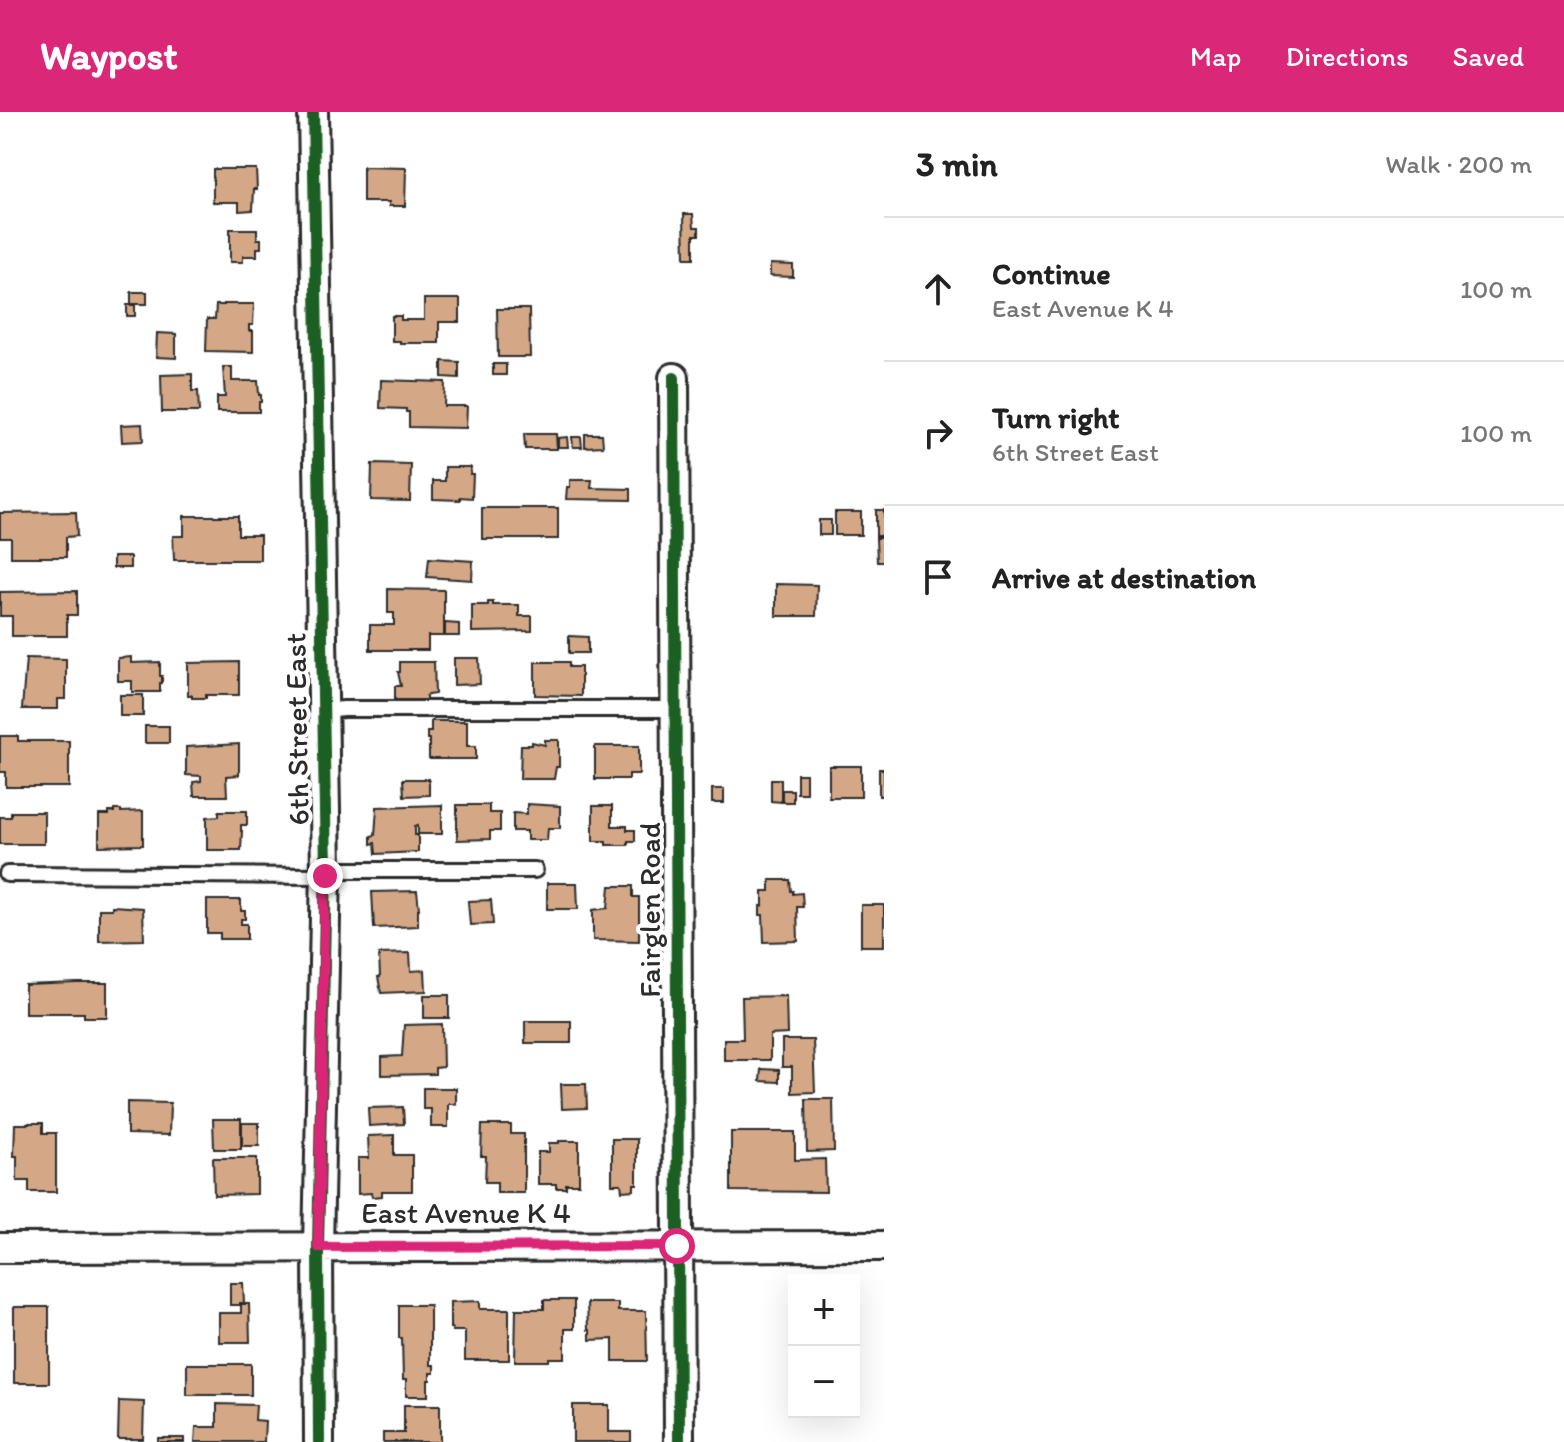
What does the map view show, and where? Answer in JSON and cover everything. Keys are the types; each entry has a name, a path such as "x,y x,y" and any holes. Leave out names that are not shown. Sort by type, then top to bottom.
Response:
{"street":[{"name":"6th Street East","path":"313,112 326,873 318,1247 319,1442"},
{"name":"Fairglen Road","path":"674,378 679,1442"},
{"name":"East Avenue K 4","path":"0,1248 884,1246"}],"lane":[{"path":"323,711 676,709"},
{"path":"7,874 535,870"}],"building":[{"path":"363,167 406,168 405,206 389,206 389,202 363,202"},
{"path":"213,169 256,169 257,189 254,189 253,210 239,211 239,202 213,202"},
{"path":"684,214 693,214 694,227 699,227 699,235 694,235 694,258 685,258"},
{"path":"230,229 257,229 261,248 257,248 257,256 243,256 243,262 230,262"},
{"path":"770,264 793,265 793,277 770,276"},
{"path":"131,292 147,292 147,304 131,304"},
{"path":"424,299 460,299 460,322 439,322 439,343 392,341 392,316 401,316 401,320 424,320"},
{"path":"254,304 253,325 249,325 249,331 253,331 253,352 206,351 207,319 215,319 216,305"},
{"path":"127,305 135,305 135,316 127,316"},
{"path":"497,309 529,309 530,357 498,357"},
{"path":"157,333 176,334 176,358 156,357"},
{"path":"442,361 459,362 459,378 442,377"},
{"path":"493,364 506,364 506,375 493,375"},
{"path":"223,367 232,367 232,381 258,381 261,395 259,412 217,412 217,397 225,397"},
{"path":"192,374 192,391 198,391 199,412 162,412 161,375"},
{"path":"381,380 445,382 444,406 467,406 466,428 409,427 409,412 406,409 380,408"},
{"path":"142,424 143,441 122,442 121,425"},
{"path":"524,434 556,434 557,449 525,449"},
{"path":"585,434 602,434 603,446 585,447"},
{"path":"567,437 568,447 558,447 558,438"},
{"path":"572,437 581,437 582,447 573,447"},
{"path":"372,464 411,465 410,501 371,500"},
{"path":"445,467 471,467 472,498 433,499 433,481 445,481"},
{"path":"570,480 592,480 591,488 631,489 631,500 566,499"},
{"path":"482,508 558,508 558,539 482,539"},
{"path":"876,510 884,510 884,536 876,536"},
{"path":"76,512 77,536 66,537 66,557 11,557 11,538 0,538 0,513"},
{"path":"835,512 861,512 861,535 835,535"},
{"path":"184,516 238,516 238,535 260,535 260,560 174,560 173,536 184,536"},
{"path":"819,520 831,520 831,535 819,535"},
{"path":"876,538 884,538 884,562 877,562"},
{"path":"113,557 130,557 130,568 113,568"},
{"path":"429,558 473,561 472,580 427,577"},
{"path":"776,584 817,585 816,616 776,616"},
{"path":"388,589 444,590 444,636 428,636 428,650 370,650 370,625 394,625 394,613 388,613"},
{"path":"77,591 77,615 67,615 67,636 12,636 12,616 0,616 0,592"},
{"path":"488,602 493,602 493,605 519,605 519,616 532,616 532,631 472,632 472,605 488,605"},
{"path":"445,623 459,624 459,636 445,636"},
{"path":"569,636 588,637 588,653 569,653"},
{"path":"131,657 131,663 160,662 160,692 132,692 132,681 118,681 118,658"},
{"path":"26,658 66,659 66,699 58,699 58,709 22,709"},
{"path":"454,658 479,658 480,684 454,685"},
{"path":"239,662 239,695 192,698 188,695 188,663"},
{"path":"400,662 434,662 435,694 426,696 426,700 395,700 395,686 401,686 398,672"},
{"path":"535,662 569,662 569,667 581,667 581,696 535,695"},
{"path":"120,695 143,695 143,716 120,716"},
{"path":"431,721 467,721 467,746 476,746 476,759 429,759 427,732 431,732"},
{"path":"145,726 169,726 169,743 145,743"},
{"path":"0,736 18,736 18,741 69,741 69,787 6,787 6,772 0,772"},
{"path":"545,740 559,740 559,767 556,767 554,779 520,779 521,745 532,745 532,742 545,745"},
{"path":"239,744 239,775 226,776 227,796 194,796 193,782 201,781 201,776 186,775 186,747"},
{"path":"595,746 639,746 639,774 629,774 629,779 595,779"},
{"path":"829,766 861,766 861,797 829,797"},
{"path":"879,769 884,769 884,796 879,796"},
{"path":"797,774 806,774 806,793 797,793"},
{"path":"403,779 429,779 429,795 404,796"},
{"path":"771,779 781,779 781,802 771,801"},
{"path":"712,789 724,789 724,803 712,803"},
{"path":"782,790 793,790 793,802 782,802"},
{"path":"527,804 560,806 560,828 548,828 547,840 527,840 527,831 513,831 513,813 527,814"},
{"path":"442,805 442,834 418,834 418,825 415,826 418,852 376,854 371,836 375,835 377,807"},
{"path":"457,805 489,805 489,813 500,813 500,831 490,831 490,839 457,840"},
{"path":"593,806 612,806 612,826 627,826 627,830 635,830 635,841 628,841 628,845 606,845 606,841 593,841"},
{"path":"114,810 143,811 143,845 99,846 99,815 109,815"},
{"path":"219,811 247,811 247,825 241,825 241,850 207,850 207,817 219,816"},
{"path":"11,812 44,812 44,844 0,844 0,817 11,817"},
{"path":"770,880 790,880 793,894 802,893 803,907 797,907 798,941 764,942 760,906 763,906 763,891 770,891"},
{"path":"547,883 577,883 578,909 547,909"},
{"path":"610,886 633,886 633,897 639,897 639,941 593,940 593,910 608,908"},
{"path":"417,891 418,926 374,928 372,892"},
{"path":"207,900 241,900 245,919 241,919 241,924 247,924 247,939 220,939 220,933 207,933"},
{"path":"491,900 493,924 470,925 468,901"},
{"path":"861,905 884,905 884,946 861,946"},
{"path":"112,906 143,908 144,940 99,941 99,909 112,909"},
{"path":"410,953 411,971 425,970 426,991 381,993 379,954"},
{"path":"107,983 107,1017 84,1017 84,1013 25,1013 25,985"},
{"path":"424,995 449,995 449,1018 424,1018"},
{"path":"786,996 787,1034 770,1035 770,1060 724,1060 724,1039 743,1039 742,997"},
{"path":"525,1021 571,1021 571,1043 525,1043"},
{"path":"442,1024 443,1067 435,1068 435,1074 382,1075 382,1057 402,1056 404,1025"},
{"path":"782,1040 813,1040 815,1092 792,1093 792,1067 782,1067"},
{"path":"761,1069 779,1070 779,1082 760,1081"},
{"path":"561,1084 586,1084 587,1108 562,1109"},
{"path":"423,1088 456,1088 456,1104 448,1104 448,1127 431,1127 431,1109 423,1109"},
{"path":"806,1099 833,1099 834,1151 807,1152"},
{"path":"127,1102 170,1103 169,1135 127,1134"},
{"path":"403,1107 404,1124 369,1126 368,1108"},
{"path":"213,1119 241,1119 241,1149 214,1149"},
{"path":"43,1123 43,1133 56,1133 56,1192 29,1192 29,1181 17,1181 15,1124"},
{"path":"242,1123 259,1123 259,1146 242,1146"},
{"path":"482,1125 511,1125 511,1134 524,1134 524,1193 497,1193 497,1182 485,1182 486,1156 481,1156"},
{"path":"731,1132 795,1132 795,1160 825,1159 826,1192 731,1191"},
{"path":"394,1135 394,1155 412,1155 412,1191 382,1191 382,1196 372,1197 371,1193 358,1194 358,1158 369,1158 368,1136"},
{"path":"612,1139 637,1139 637,1184 634,1184 634,1190 622,1191 621,1184 612,1184"},
{"path":"579,1141 579,1184 556,1188 556,1184 538,1184 538,1152 549,1152 549,1143"},
{"path":"213,1158 257,1158 257,1194 214,1195"},
{"path":"230,1283 243,1283 244,1303 230,1305"},
{"path":"544,1300 574,1300 574,1329 565,1329 565,1358 515,1361 516,1309 544,1309"},
{"path":"480,1301 480,1309 509,1309 509,1360 465,1360 465,1331 452,1331 450,1328 450,1302"},
{"path":"587,1303 618,1303 618,1311 646,1311 647,1361 613,1361 613,1339 590,1340"},
{"path":"241,1304 249,1304 250,1342 219,1342 219,1313 241,1313"},
{"path":"399,1305 430,1305 430,1365 434,1365 434,1373 430,1373 428,1380 428,1396 406,1396 402,1338 399,1338"},
{"path":"14,1307 49,1307 49,1383 14,1383"},
{"path":"187,1364 251,1364 251,1395 187,1395"},
{"path":"119,1401 144,1402 143,1439 118,1439"},
{"path":"217,1404 256,1405 255,1420 265,1421 264,1442 195,1442 196,1427 217,1427"},
{"path":"404,1405 440,1405 440,1442 383,1442 383,1433 404,1433"},
{"path":"573,1405 609,1405 609,1432 631,1432 631,1442 573,1442"},
{"path":"158,1438 184,1438 184,1442 158,1442"}],"cycle path":[{"path":"313,112 326,870 318,1247 319,1442"},
{"path":"674,378 679,1442"}],"route":[{"path":"325,876 318,1247 677,1246"}]}
